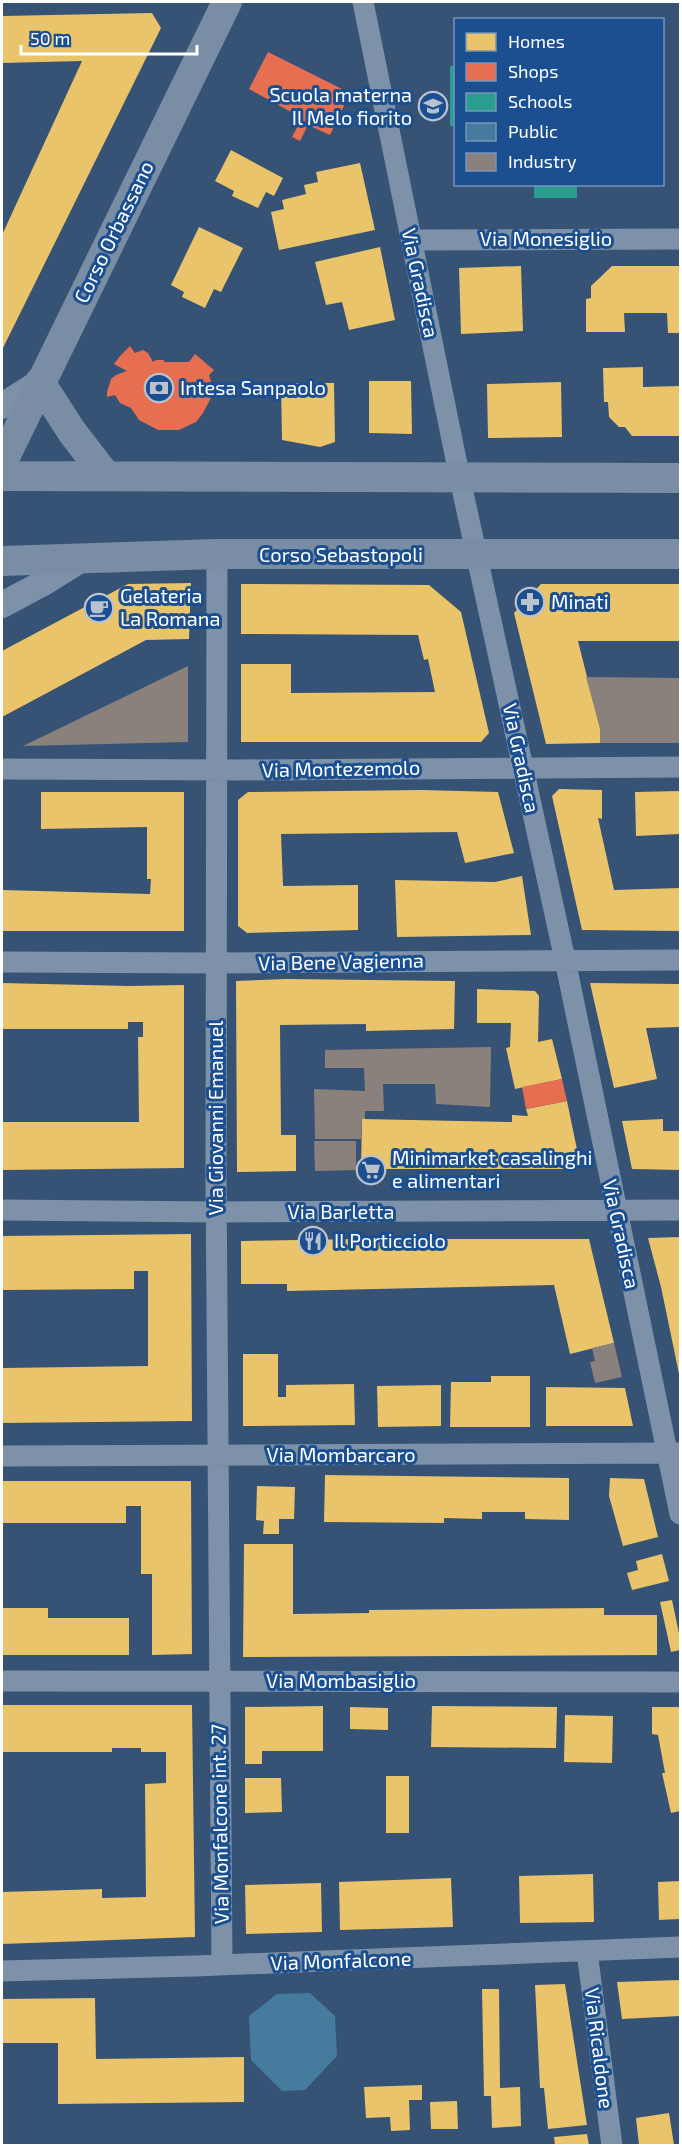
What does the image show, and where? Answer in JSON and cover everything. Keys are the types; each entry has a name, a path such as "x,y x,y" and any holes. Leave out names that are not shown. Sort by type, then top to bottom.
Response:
{"main road":[{"name":"Corso Orbassano","path":"2,463 227,2"},
{"path":"40,382 72,432 106,476"},
{"path":"2,476 681,478"},
{"name":"Corso Sebastopoli","path":"2,561 217,554 681,554"}],"street":[{"name":"Via Gradisca","path":"363,2 460,479 565,960 616,1210 674,1453 681,1514"},
{"name":"Via Monesiglio","path":"412,240 681,239"},
{"path":"2,406 40,382"},
{"name":"Via Giovanni Emanuel","path":"217,554 219,1682"},
{"path":"2,605 82,559"},
{"name":"Via Montezemolo","path":"2,769 681,767"},
{"name":"Via Bene Vagienna","path":"2,962 681,960"},
{"name":"Via Barletta","path":"2,1209 217,1212 681,1210"},
{"name":"Via Mombarcaro","path":"2,1456 674,1453"},
{"name":"Via Mombasiglio","path":"2,1681 681,1682"},
{"name":"Via Monfalcone int. 27","path":"219,1682 222,1965"},
{"name":"Via Monfalcone","path":"2,1971 681,1947"},
{"name":"Via Ricaldone","path":"587,1951 612,2145"}],"building: Homes":[{"path":"152,13 161,28 2,350 2,235 82,61 2,63 2,16"},
{"path":"231,150 283,178 274,196 266,192 258,208 232,196 234,191 215,181"},
{"path":"360,163 375,230 279,250 271,212 284,209 282,200 306,194 304,185 318,182 316,172"},
{"path":"199,227 243,248 221,292 214,289 205,308 182,297 184,292 171,285"},
{"path":"380,247 395,320 349,330 342,302 326,305 315,262"},
{"path":"521,266 523,331 461,334 459,268"},
{"path":"612,266 680,266 680,333 668,333 667,313 624,313 625,332 586,332 586,299 591,298 591,286"},
{"path":"643,367 643,387 680,386 680,436 632,436 625,427 619,427 609,417 608,402 604,402 603,368"},
{"path":"369,381 411,381 412,434 369,433"},
{"path":"561,382 562,437 488,438 487,384"},
{"path":"281,383 334,383 335,442 320,447 282,440"},
{"path":"191,583 189,639 146,640 2,717 2,651 128,584"},
{"path":"241,584 429,585 461,612 489,733 481,742 241,742 241,664 291,664 291,693 435,692 428,659 424,660 418,635 241,634"},
{"path":"541,584 680,584 680,641 578,641 600,728 600,743 546,744 514,613"},
{"path":"559,789 602,790 602,819 598,818 614,890 680,888 680,931 582,930 552,796"},
{"path":"422,790 498,792 514,853 465,863 457,832 281,834 283,886 358,885 358,930 247,933 238,926 238,800 248,792"},
{"path":"680,791 680,834 636,836 635,792"},
{"path":"41,792 184,792 184,931 2,931 2,890 150,894 151,879 147,879 147,827 41,829"},
{"path":"522,876 531,935 397,937 395,880 495,882"},
{"path":"286,979 455,981 454,1029 366,1031 366,1024 280,1025 281,1135 296,1135 296,1171 237,1172 236,981"},
{"path":"2,983 184,985 184,1168 2,1170 2,1122 139,1122 138,1037 143,1037 143,1022 128,1022 128,1029 2,1029"},
{"path":"590,983 680,984 680,1027 646,1028 657,1079 614,1088"},
{"path":"477,989 535,991 539,996 538,1042 552,1039 562,1079 515,1089 506,1048 510,1047 511,1023 477,1023"},
{"path":"567,1101 579,1159 571,1169 361,1169 362,1119 512,1122 512,1115 528,1116 526,1109"},
{"path":"663,1119 663,1131 680,1131 680,1170 632,1169 622,1121"},
{"path":"191,1234 192,1421 2,1423 2,1368 148,1366 148,1271 134,1271 134,1289 2,1290 2,1236"},
{"path":"680,1237 680,1374 679,1374 648,1238"},
{"path":"589,1239 614,1343 570,1354 554,1285 287,1291 287,1284 241,1284 241,1241"},
{"path":"243,1354 278,1354 278,1397 286,1397 286,1385 354,1384 355,1425 243,1426"},
{"path":"491,1376 530,1376 530,1427 450,1427 451,1382 491,1382"},
{"path":"441,1385 441,1426 378,1427 377,1386"},
{"path":"546,1387 625,1388 633,1426 546,1426"},
{"path":"325,1475 569,1478 569,1520 525,1519 525,1512 482,1512 482,1519 444,1518 444,1523 324,1522"},
{"path":"610,1478 644,1479 658,1537 623,1546 609,1496"},
{"path":"2,1481 191,1481 192,1654 152,1655 152,1574 141,1574 141,1506 126,1506 126,1523 2,1523"},
{"path":"257,1486 295,1487 294,1519 279,1519 279,1534 263,1534 264,1521 256,1520"},
{"path":"244,1544 293,1544 293,1614 369,1613 369,1610 604,1608 604,1615 657,1615 657,1655 243,1657"},
{"path":"662,1554 669,1581 632,1590 627,1573 638,1570 636,1561"},
{"path":"672,1600 680,1638 680,1650 671,1652 660,1602"},
{"path":"2,1608 48,1608 48,1618 129,1618 129,1655 2,1655"},
{"path":"2,1705 192,1705 195,1937 2,1944 2,1892 102,1889 102,1898 146,1897 145,1784 166,1783 166,1752 141,1752 141,1748 112,1748 112,1752 2,1752"},
{"path":"323,1706 323,1751 262,1751 262,1764 245,1764 245,1707"},
{"path":"432,1706 557,1707 556,1748 431,1747"},
{"path":"350,1707 388,1708 388,1730 350,1729"},
{"path":"652,1707 680,1707 680,1811 671,1813 662,1773 665,1773 658,1735 652,1734"},
{"path":"565,1715 613,1716 612,1763 564,1762"},
{"path":"386,1776 409,1776 409,1833 386,1833"},
{"path":"245,1778 281,1778 282,1812 245,1813"},
{"path":"593,1874 594,1922 520,1923 519,1876"},
{"path":"451,1878 453,1927 340,1930 339,1882"},
{"path":"680,1881 680,1919 659,1920 658,1882"},
{"path":"321,1883 322,1932 246,1934 245,1885"},
{"path":"680,1980 680,2016 622,2019 617,1982"},
{"path":"565,1984 587,2125 548,2129 544,2088 540,2088 535,1985"},
{"path":"482,1989 499,1989 500,2088 520,2087 521,2126 492,2128 491,2096 484,2096"},
{"path":"95,1998 96,2059 244,2057 244,2102 58,2104 58,2043 2,2043 2,1999"},
{"path":"422,2085 422,2100 409,2100 410,2130 391,2131 390,2117 366,2118 364,2087"},
{"path":"457,2101 458,2129 431,2129 430,2102"},
{"path":"669,2113 674,2145 639,2145 636,2118"},
{"path":"587,2134 589,2145 555,2145 554,2137"}],"building: Shops":[{"path":"268,52 350,93 330,135 308,125 300,141 292,137 302,118 249,89"},
{"name":"Intesa Sanpaolo","path":"130,346 135,353 143,350 148,353 153,362 164,360 164,362 189,362 195,354 214,370 209,375 212,385 211,398 196,422 179,430 158,430 139,420 131,408 120,403 115,395 107,397 111,379 127,371 114,364"},
{"path":"562,1079 567,1101 526,1109 522,1087"}],"building: Schools":[{"path":"450,66 454,66 454,126 450,126"},
{"path":"534,186 577,186 577,198 534,198"}],"building: Public":[{"path":"310,1993 335,2016 337,2056 305,2090 282,2091 251,2060 249,2016 277,1994"}],"building: Industry":[{"path":"188,666 188,742 23,746"},
{"path":"586,677 680,678 680,743 600,743 600,728"},
{"path":"491,1047 490,1107 436,1104 435,1084 383,1084 384,1111 365,1111 365,1119 362,1119 361,1139 315,1139 314,1089 365,1091 364,1068 325,1068 325,1050"},
{"path":"314,1141 356,1141 356,1170 315,1171"},
{"path":"614,1343 622,1377 595,1383 590,1362 595,1361 592,1348"}],"place":[{"name":"Scuola materna Il Melo fiorito","path":"433,106"},
{"name":"Intesa Sanpaolo","path":"159,388"},
{"name":"Minati","path":"530,602"},
{"name":"Gelateria La Romana","path":"99,608"},
{"name":"Minimarket casalinghi e alimentari","path":"371,1170"},
{"name":"Il Porticciolo","path":"313,1241"}]}
